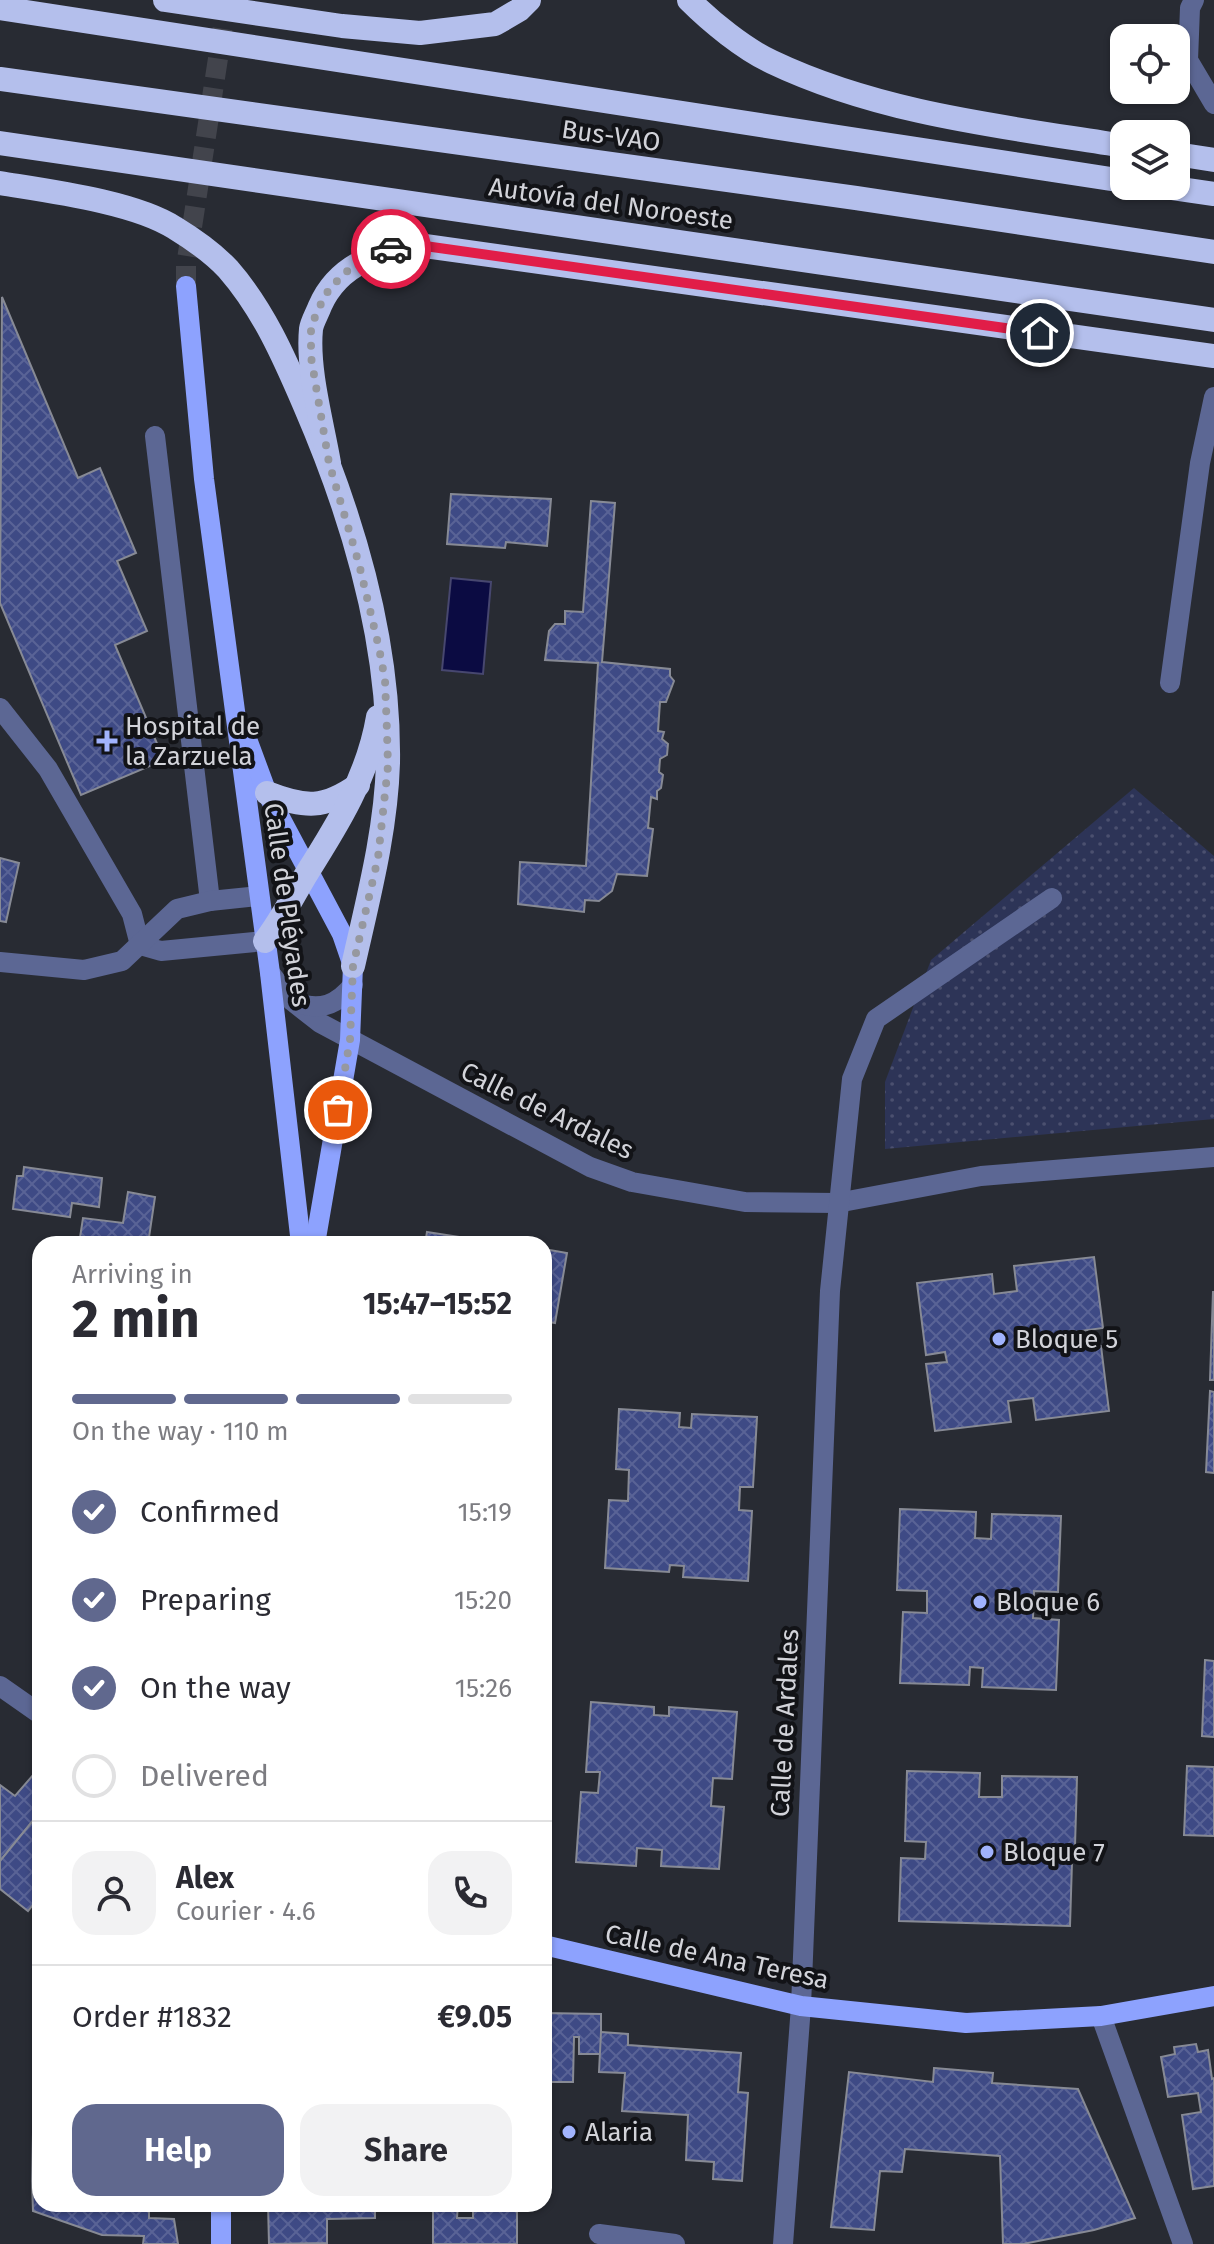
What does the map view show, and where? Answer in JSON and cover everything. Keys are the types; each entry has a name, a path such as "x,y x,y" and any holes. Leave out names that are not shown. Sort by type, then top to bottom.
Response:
{"highway":[{"path":"165,0 342,26 420,33 495,24 519,10 529,0"},
{"path":"689,0 707,17 771,62 830,84 930,113 1110,144"},
{"path":"0,8 1110,179"},
{"name":"Bus-VAO","path":"0,79 856,198 1214,252"},
{"name":"Autovía del Noroeste","path":"0,143 1214,320"},
{"path":"1190,156 1214,160"},
{"path":"0,183 136,211 172,226 202,246 227,268 261,314 281,349 329,463"},
{"path":"1190,191 1214,194"},
{"path":"353,975 378,858 388,766 385,680 372,612 329,463 311,357 311,326 325,295 343,274 367,258 393,249 425,246 1214,356"},
{"path":"265,941 281,920 358,785 375,732 385,680"},
{"path":"267,793 287,801 323,803 338,799 358,785"}],"main road":[{"name":"Calle de Pléyades","path":"186,286 204,479 270,973 300,1236"},
{"path":"233,698 267,793 342,934 353,975"},
{"name":"Calle de Pléyades","path":"316,1236 350,1040 353,975"},
{"name":"Calle de Ana Teresa","path":"552,1947 801,2006 966,2023 1101,2016 1214,1996"},
{"path":"221,2212 221,2244"}],"street":[{"path":"1194,0 1190,8 1188,60 1214,104"},
{"path":"1170,683 1200,463 1214,397"},
{"path":"155,436 210,901"},
{"path":"0,708 48,769 132,914 140,945"},
{"path":"0,962 84,970 122,961 177,909 210,901 259,896"},
{"path":"837,1203 852,1079 876,1019 1052,898"},
{"path":"140,945 161,951 265,941"},
{"name":"Calle de Ardales","path":"270,973 292,1001 320,1023 590,1167 632,1182 745,1202 837,1203 981,1176 1214,1157"},
{"path":"292,1001 313,1008 330,1005 342,999 353,975"},
{"name":"Calle de Ardales","path":"783,2244 801,2006 830,1291 837,1203"},
{"path":"0,1686 32,1708"},
{"path":"1101,2016 1183,2244"},
{"path":"599,2234 675,2244"}],"shaded area":[{"path":"451,578 491,582 483,674 442,670"},
{"path":"1134,788 1214,856 1214,1119 885,1149 885,1082 931,960"}],"building":[{"path":"2,297 78,478 100,468 136,553 117,561 147,631 115,645 164,760 81,795 0,603"},
{"path":"451,494 551,499 547,546 506,542 505,548 447,544"},
{"path":"591,501 615,503 602,662 670,669 674,681 666,702 660,702 658,731 664,732 662,739 668,744 667,755 660,759 659,772 663,775 661,788 657,791 657,799 651,797 648,828 653,829 647,876 617,874 612,891 599,901 585,900 584,912 518,904 520,862 586,866 598,663 545,660 549,631 555,624 565,624 565,611 583,612"},
{"path":"0,858 19,863 6,922 0,921"},
{"path":"24,1167 102,1178 99,1207 72,1203 70,1217 13,1209 17,1176 23,1176"},
{"path":"128,1192 155,1197 149,1236 80,1236 83,1218 123,1223"},
{"path":"427,1232 453,1236 426,1236"},
{"path":"552,1250 567,1253 555,1323 552,1322"},
{"name":"Bloque 5","path":"1094,1257 1103,1328 1073,1332 1075,1349 1101,1346 1109,1411 1036,1420 1033,1398 1008,1401 1011,1422 935,1431 926,1364 947,1362 945,1352 926,1355 917,1283 992,1274 994,1294 1017,1291 1014,1266"},
{"path":"1213,1292 1214,1380 1210,1380"},
{"path":"1210,1391 1214,1392 1214,1473 1206,1472"},
{"path":"619,1409 680,1413 679,1427 691,1428 692,1414 757,1417 753,1487 740,1487 739,1510 752,1511 748,1581 683,1577 684,1566 670,1565 669,1572 605,1568 609,1500 628,1501 629,1470 616,1469"},
{"name":"Bloque 6","path":"900,1509 976,1512 975,1538 991,1539 992,1514 1061,1516 1058,1592 1034,1591 1033,1618 1059,1620 1056,1690 982,1687 983,1668 970,1667 969,1685 900,1683 903,1612 927,1613 927,1591 897,1590"},
{"path":"1205,1660 1214,1661 1214,1737 1202,1736"},
{"path":"591,1702 654,1707 654,1715 669,1716 669,1707 737,1712 732,1779 713,1778 711,1806 724,1807 719,1869 661,1866 662,1850 637,1848 636,1866 576,1862 581,1792 598,1793 600,1772 586,1772"},
{"path":"1187,1766 1214,1767 1214,1836 1184,1835"},
{"name":"Bloque 7","path":"907,1771 980,1773 979,1797 1002,1797 1002,1776 1077,1777 1075,1846 1049,1845 1049,1862 1072,1862 1070,1926 899,1921 901,1858 925,1859 926,1842 905,1841"},
{"path":"32,1776 32,1822 0,1861 0,1785 15,1796"},
{"path":"32,1822 32,1906 28,1911 0,1889 0,1861"},
{"path":"552,2013 601,2014 601,2054 579,2054 579,2037 574,2037 573,2082 552,2082"},
{"path":"601,2032 628,2034 628,2045 741,2053 738,2092 748,2093 742,2181 713,2179 714,2162 686,2160 688,2115 622,2111 625,2073 599,2072"},
{"path":"1196,2044 1198,2052 1208,2050 1214,2078 1214,2186 1193,2189 1182,2115 1201,2112 1198,2093 1168,2097 1161,2057 1175,2054 1174,2047"},
{"path":"934,2068 993,2073 992,2083 1078,2089 1135,2218 1094,2230 1023,2244 1003,2244 1000,2156 905,2149 902,2172 880,2171 874,2230 831,2227 849,2072 933,2082"},
{"path":"36,2212 149,2212 149,2218 174,2219 178,2244 143,2244 144,2236 102,2235"},
{"path":"268,2212 375,2212 375,2218 327,2219 327,2243 269,2244"},
{"path":"433,2212 457,2212 457,2218 473,2218 473,2212 517,2212 517,2244 433,2244"}],"tunnel":[{"path":"186,286 186,266 227,0"}],"way so far":[{"path":"338,1110 350,1040 353,966 378,858 388,766 387,732 385,680 372,612 329,463 311,357 311,326 325,295 343,274 367,258 391,249"}],"place":[{"name":"Hospital de la Zarzuela","path":"107,741"},
{"name":"Bloque 5","path":"999,1339"},
{"name":"Bloque 6","path":"980,1602"},
{"name":"Bloque 7","path":"987,1852"},
{"name":"Alaria","path":"569,2132"}],"route":[{"path":"391,249 425,246 1040,333"}]}
